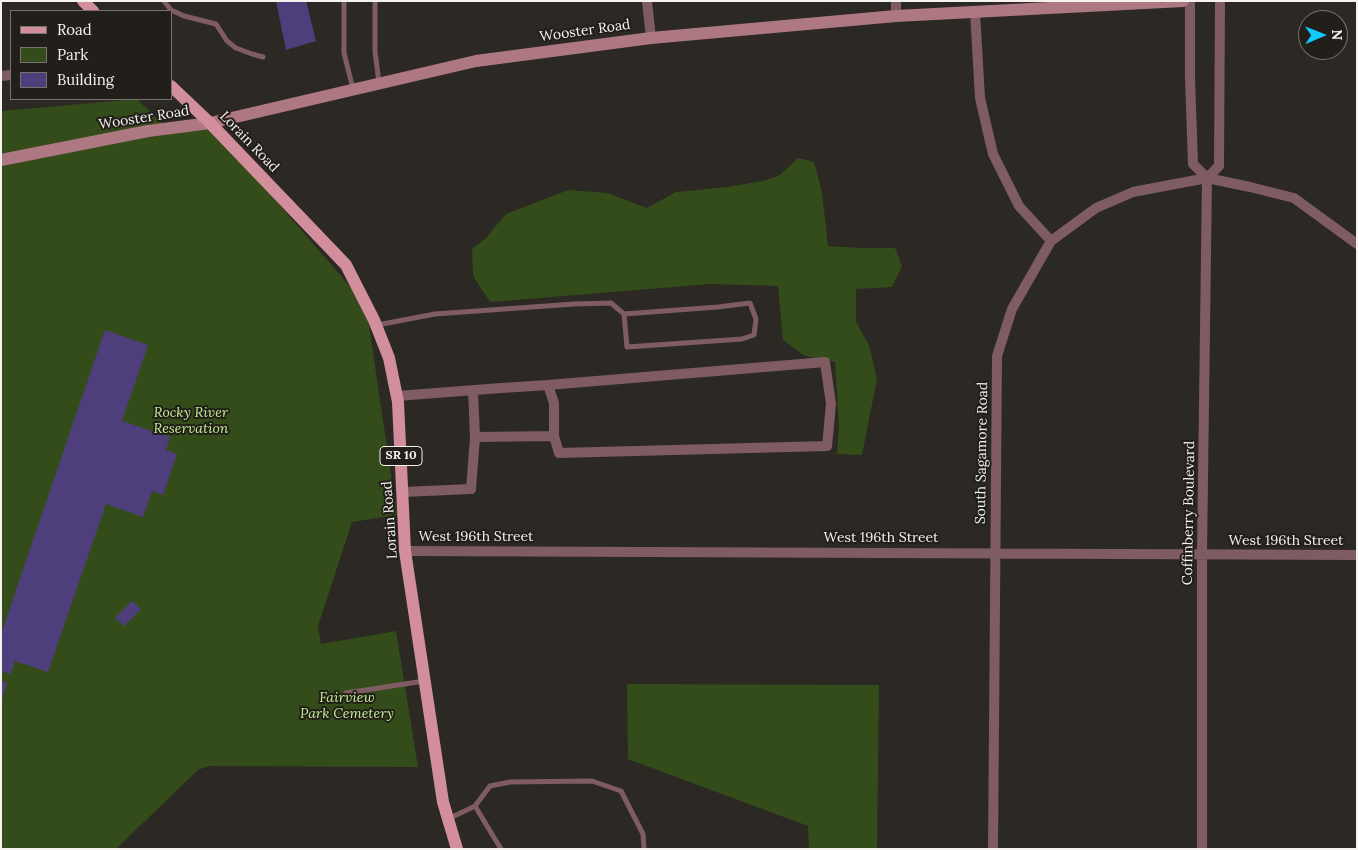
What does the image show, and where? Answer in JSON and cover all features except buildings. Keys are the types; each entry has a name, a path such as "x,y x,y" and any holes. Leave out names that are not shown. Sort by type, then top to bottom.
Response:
{"main road":[{"path":"83,1 92,10"},
{"name":"Wooster Road","path":"1,160 148,131 210,123 476,61 651,38 896,16 1091,4 1183,1"},
{"name":"Lorain Road","path":"172,87 210,123 346,265 376,325 388,358 397,396 405,551 443,802 456,849"}],"street":[{"path":"647,1 651,38"},
{"path":"896,1 896,16"},
{"path":"1190,1 1193,164 1207,178 1294,198 1357,244"},
{"path":"1207,178 1219,166 1220,1"},
{"path":"975,12 980,98 993,154 1019,206 1051,242"},
{"name":"South Sagamore Road","path":"993,849 997,356 1012,309 1051,242 1096,208 1133,192 1207,178"},
{"name":"Coffinberry Boulevard","path":"1202,849 1202,554 1207,178"},
{"path":"397,396 825,362 831,404 827,446 558,452 554,436 554,403 548,385"},
{"path":"402,492 471,489 475,437 473,390"},
{"path":"475,437 554,436"},
{"name":"West 196th Street","path":"405,551 1357,555"}],"lane":[{"path":"164,1 172,10 184,16 216,24 227,41 236,48 262,57"},
{"path":"344,1 344,53 353,90"},
{"path":"375,1 375,51 379,83"},
{"path":"376,325 435,314 611,303 624,314 750,303 756,319 754,335 742,339 627,347 624,314"},
{"path":"346,693 425,681"},
{"path":"448,819 475,806 490,786 510,782 592,782 622,791 643,834 644,849"},
{"path":"475,806 501,849"}],"green space":[{"name":"Rocky River Reservation","path":"138,100 171,132 210,124 366,305 397,515 352,522 318,626 321,644 396,631 418,767 208,766 198,770 116,849 1,849 1,111"},
{"path":"798,158 814,162 822,192 828,246 895,248 902,266 892,287 856,289 856,322 869,345 877,379 862,455 837,454 839,428 835,362 805,356 783,340 778,286 711,284 490,302 473,276 472,249 485,239 506,214 568,190 607,193 647,208 676,192 763,181 780,175"},
{"path":"627,684 879,685 877,849 809,849 808,826 628,759"}],"park label":[{"name":"Fairview Park Cemetery","path":"347,706"}]}
